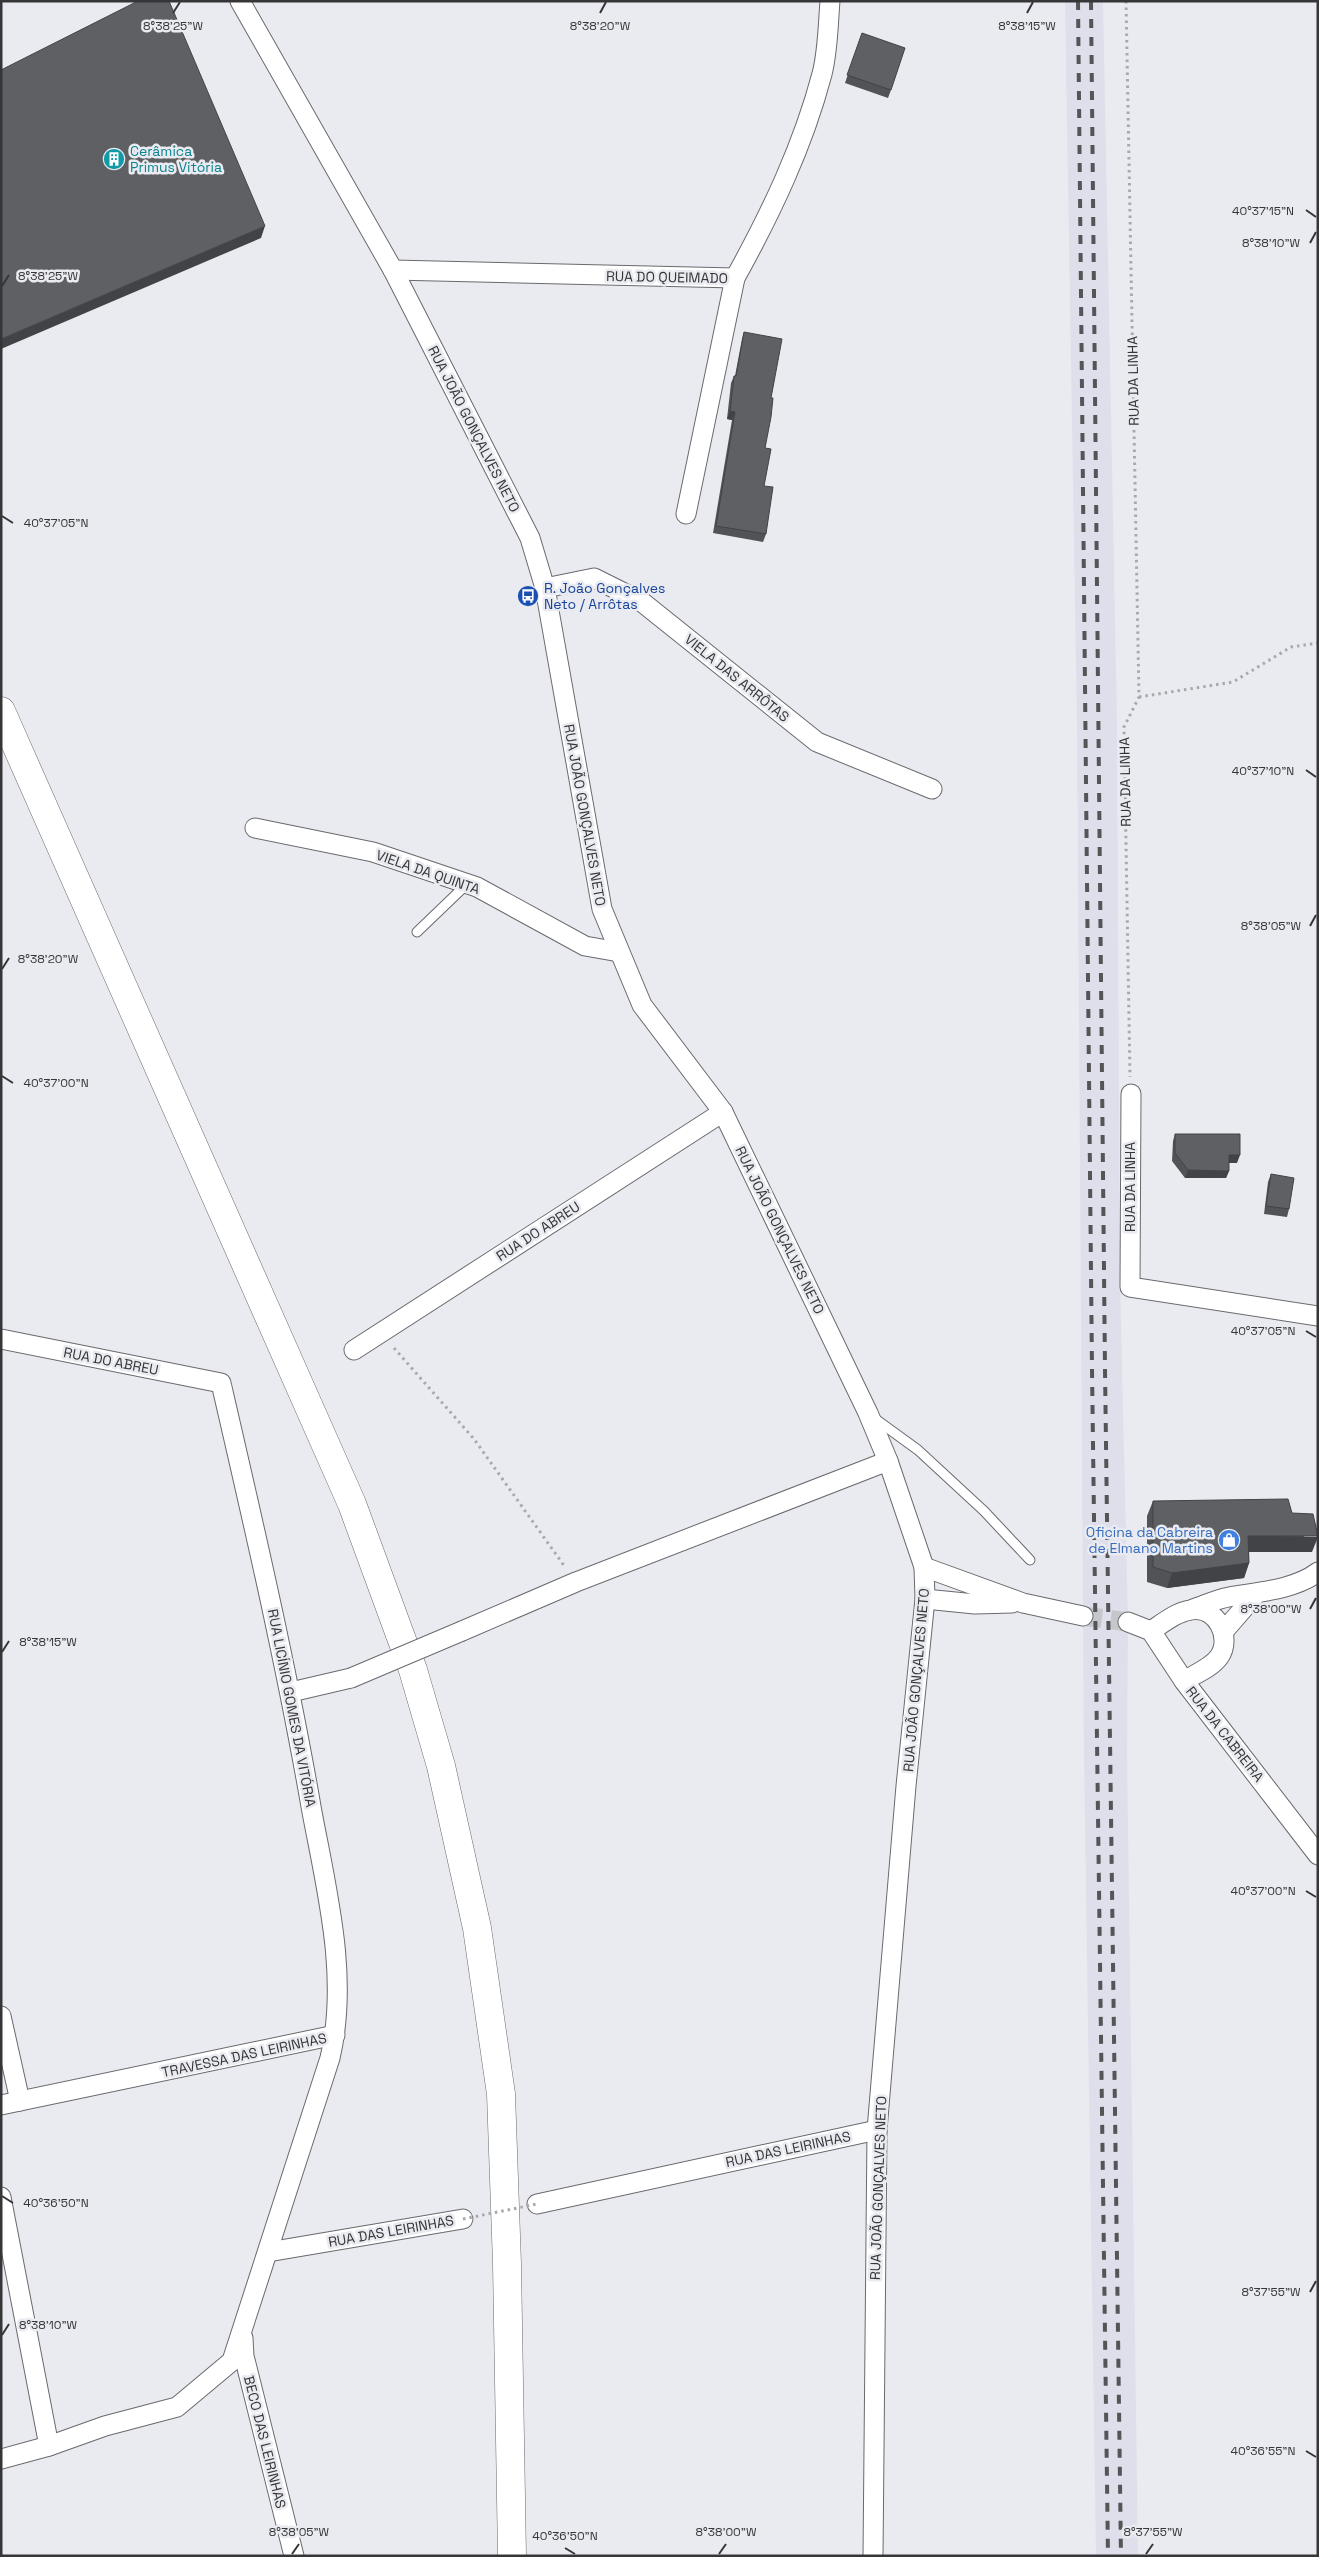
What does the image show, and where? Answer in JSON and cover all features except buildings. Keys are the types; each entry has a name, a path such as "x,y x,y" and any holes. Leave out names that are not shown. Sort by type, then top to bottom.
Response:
{"main road":[{"path":"1,711 352,1504 413,1670 441,1766 478,1928 501,2094 508,2274 512,2556"}],"street":[{"name":"RUA JOÃO GONÇALVES NETO","path":"240,1 393,270 530,538 545,588 602,909 642,1005 723,1112 868,1413 888,1461 924,1567 925,1599 906,1786 877,2130 873,2556"},
{"name":"RUA DO QUEIMADO","path":"393,270 735,278 759,236 796,154 822,72 830,1"},
{"path":"686,514 735,278"},
{"name":"VIELA DAS ARRÔTAS","path":"545,588 594,578 642,602 817,742 932,789"},
{"name":"VIELA DA QUINTA","path":"255,828 373,852 467,884 585,946 620,952"},
{"name":"RUA DA LINHA","path":"1131,1094 1130,1287 1318,1316"},
{"name":"RUA DO ABREU","path":"354,1350 723,1112"},
{"name":"RUA DO ABREU","path":"1,1339 221,1383"},
{"name":"RUA LICÍNIO GOMES DA VITÓRIA","path":"221,1383 291,1692 336,1945 335,2035"},
{"path":"291,1692 351,1678 576,1582 888,1461"},
{"path":"924,1567 1023,1603 1083,1616"},
{"path":"1128,1622 1151,1631 1180,1613 1228,1597 1256,1594 1310,1578 1318,1572"},
{"path":"1224,1632 1256,1594"},
{"path":"925,1599 976,1604 1023,1603"},
{"path":"1184,1681 1219,1658 1224,1645 1224,1632 1217,1620 1206,1612 1193,1609"},
{"name":"RUA DA CABREIRA","path":"1151,1631 1184,1681 1318,1855"},
{"path":"1,2016 10,2103"},
{"name":"TRAVESSA DAS LEIRINHAS","path":"10,2103 335,2035 268,2252"},
{"name":"RUA DAS LEIRINHAS","path":"537,2204 877,2130"},
{"path":"1,2197 49,2446"},
{"name":"RUA DAS LEIRINHAS","path":"268,2252 463,2219"},
{"path":"1,2459 49,2446 106,2426 177,2407 232,2361 268,2252"},
{"name":"BECO DAS LEIRINHAS","path":"243,2328 244,2356 294,2556"}],"lane":[{"path":"417,932 467,884"},
{"path":"868,1413 918,1450 984,1511 1030,1560"}],"path":[{"name":"RUA DA LINHA","path":"1126,1 1139,697 1124,727 1131,1094"},
{"path":"1139,697 1233,682 1291,647 1318,643"},
{"path":"380,1332 474,1439 576,1582"},
{"name":"RUA DAS LEIRINHAS","path":"463,2219 537,2204"}],"shaded area":[{"path":"1065,1 1103,1 1117,723 1120,1281 1128,1622 1127,1753 1138,2556 1096,2556 1084,1759 1077,723"}],"tunnel":[{"path":"1083,1616 1128,1622"}],"railway":[{"path":"1078,1 1092,1369 1108,2556"},
{"path":"1091,1 1105,1369 1121,2556"}],"place":[{"name":"Cerâmica Primus Vitória","path":"114,159"},
{"name":"R. João Gonçalves Neto / Arrôtas","path":"528,596"},
{"name":"Oficina da Cabreira de Elmano Martins","path":"1229,1540"}]}
